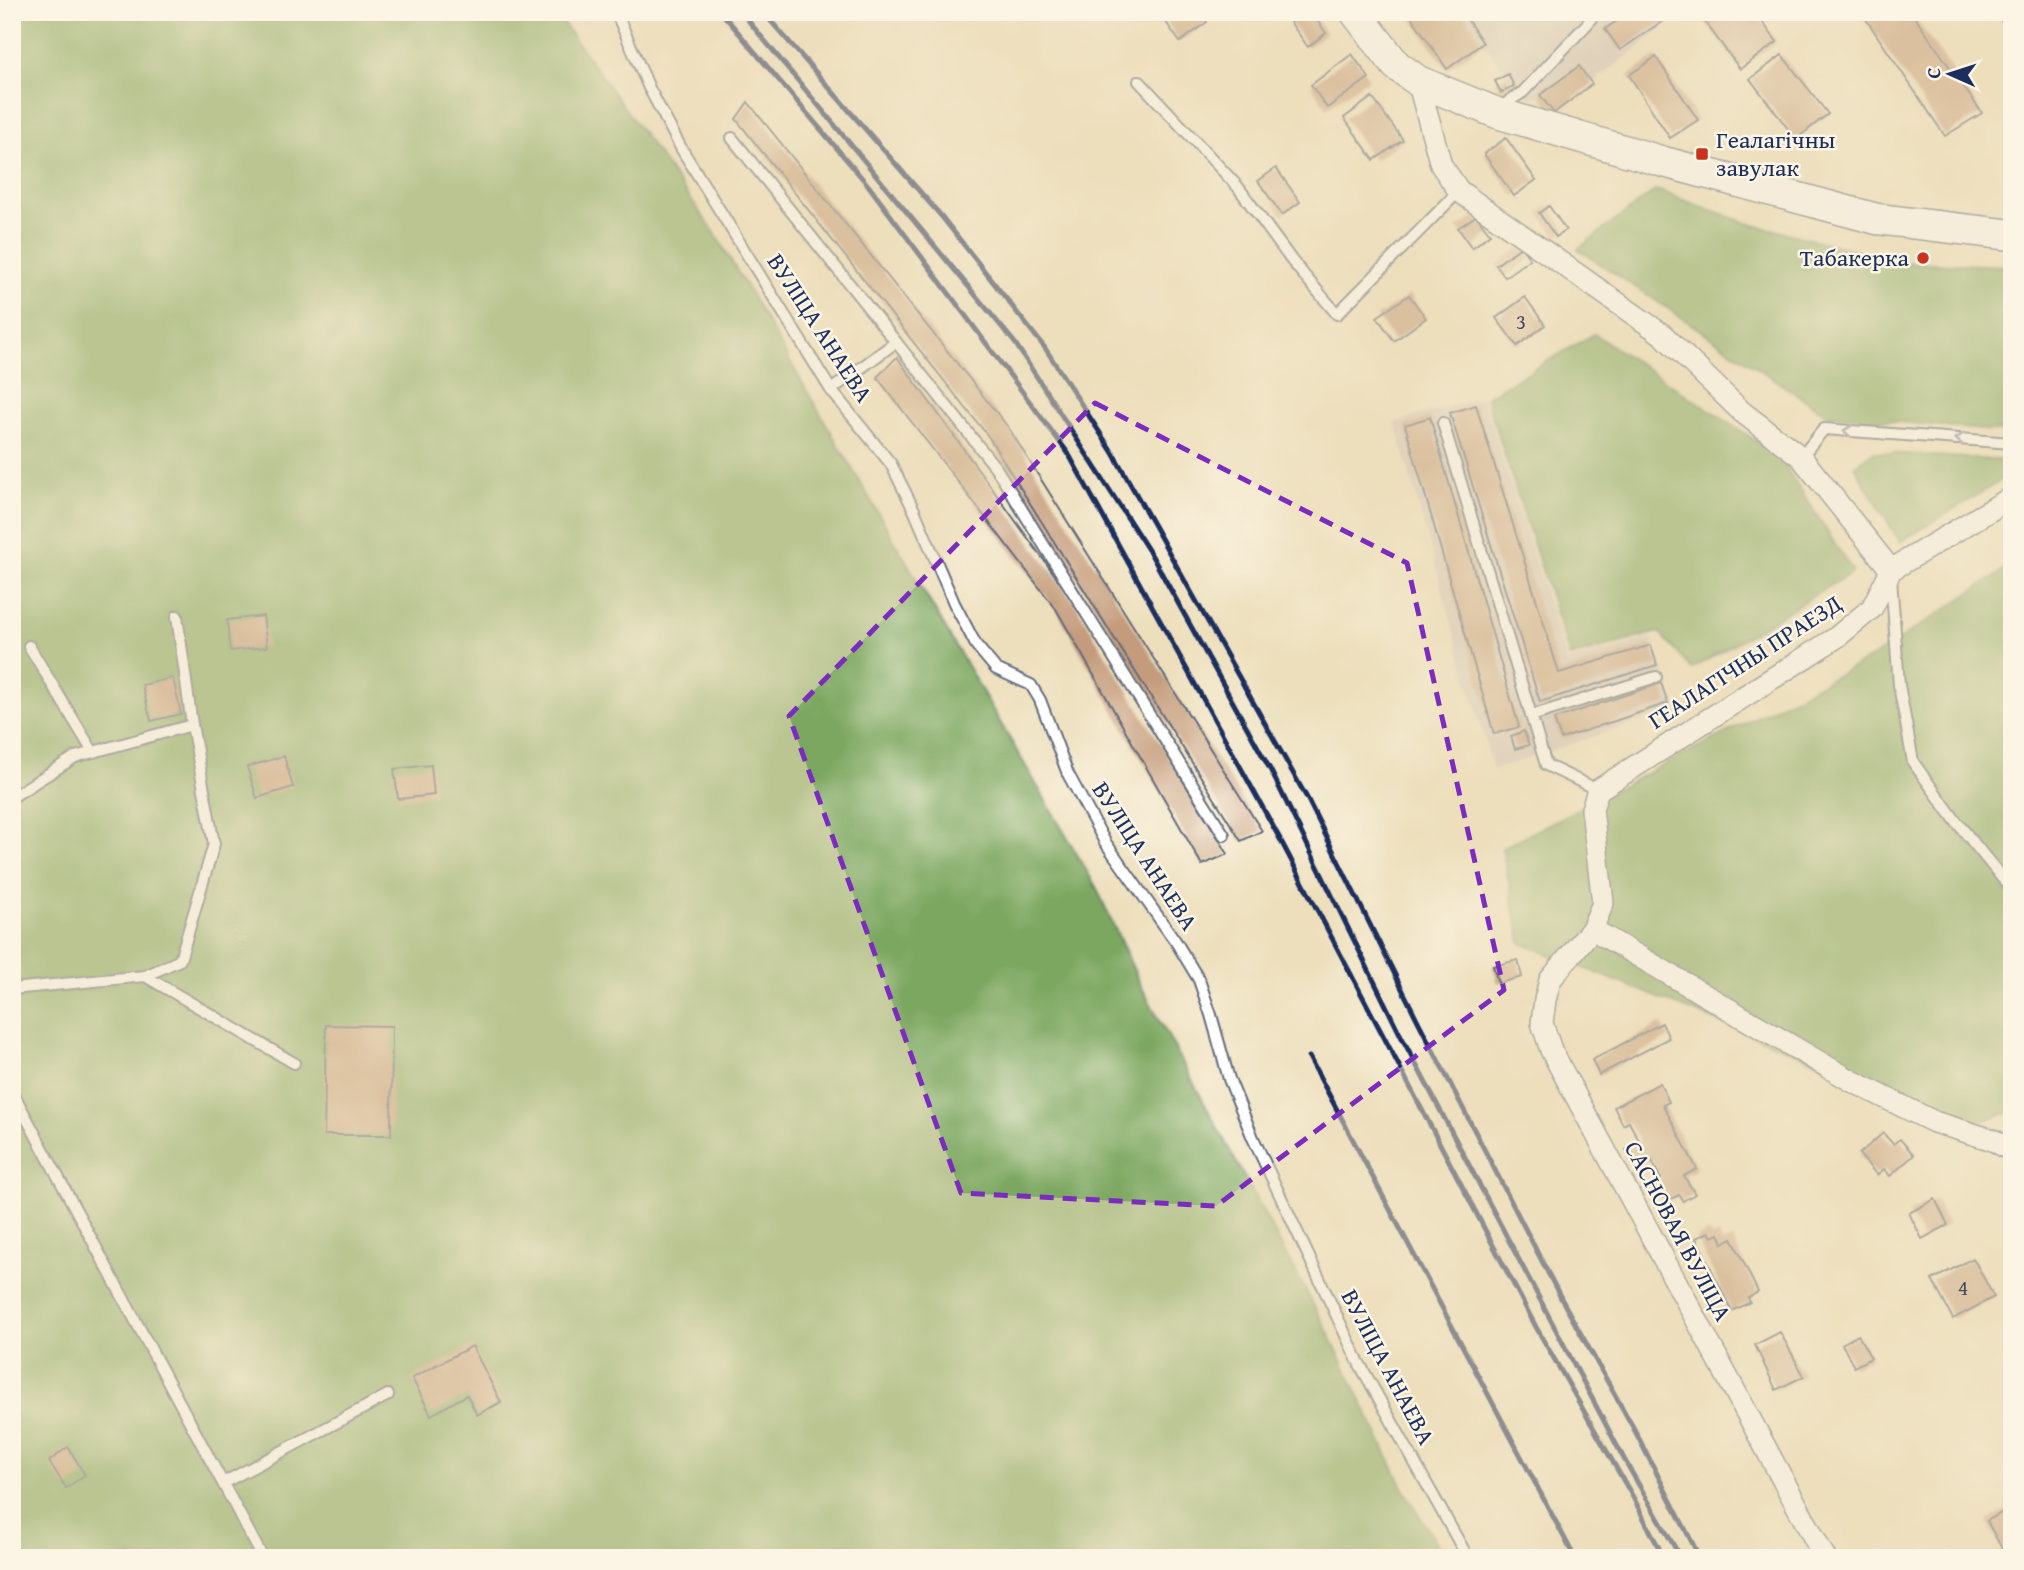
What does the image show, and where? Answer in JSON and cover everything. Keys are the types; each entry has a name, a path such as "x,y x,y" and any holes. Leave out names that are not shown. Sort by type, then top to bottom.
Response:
{"street":[{"path":"1355,12 1396,65 1418,81 1497,113 1664,162 1877,219 2012,235"},
{"path":"1418,81 1441,165 1459,191 1663,335 1742,412 1801,457 1891,570 2012,496"},
{"name":"ГЕАЛАГІЧНЫ ПРАЕЗД","path":"1598,789 1837,637 1872,608 1891,570"},
{"name":"САСНОВАЯ ВУЛІЦА","path":"1598,789 1592,809 1603,903 1592,929 1550,980 1542,1023 1551,1050 1825,1558"},
{"path":"1592,929 1850,1080 1934,1122 1993,1140 2012,1151"}],"lane":[{"name":"ВУЛІЦА АНАЕВА","path":"616,12 649,88 681,148 831,390 891,464 976,645 996,669 1031,685 1040,700 1068,774 1105,842 1176,942 1199,980 1229,1079 1253,1138 1358,1361 1468,1558"},
{"path":"1497,113 1523,92 1588,23 1595,12"},
{"path":"1139,80 1238,187 1292,261 1337,314 1459,191"},
{"path":"732,138 996,468 1224,835"},
{"path":"831,390 896,342"},
{"path":"1443,423 1546,765 1598,789"},
{"path":"1801,457 1824,429 2012,443"},
{"path":"1891,570 1899,685 1913,762 1955,820 2012,890"},
{"path":"12,989 145,976 180,960 214,844 192,725 177,616"},
{"path":"29,646 93,752"},
{"path":"1531,716 1656,677"},
{"path":"12,797 75,757 192,725"},
{"path":"145,976 295,1063"},
{"path":"12,1091 263,1558"},
{"path":"223,1483 388,1395"}],"highlighted area":[{"path":"1095,403 1407,563 1504,990 1216,1206 961,1193 789,716"}],"shaded area":[{"path":"1408,12 1683,12 1554,113 1540,95 1532,99 1514,86 1508,74 1483,43 1447,69"},
{"path":"1483,397 1567,662 1652,638 1677,709 1493,770 1395,422"}],"green space":[{"path":"12,12 555,12 715,233 1096,887 1141,986 1327,1330 1408,1497 1446,1558 12,1558"},
{"path":"1656,190 1747,223 1902,262 2012,266 2012,433 1828,415 1578,249"},
{"path":"1594,334 1778,455 1853,572 1692,669 1659,632 1570,657 1486,397"},
{"path":"1873,452 2012,461 2012,474 1900,542 1854,466"},
{"path":"2012,565 2012,1112 1972,1123 1521,943 1502,848 1873,657"}],"building":[{"path":"1171,12 1201,12 1207,22 1180,42 1163,18"},
{"path":"1283,12 1311,12 1326,33 1308,47"},
{"path":"1408,12 1462,12 1483,43 1447,69"},
{"path":"1630,12 1676,12 1620,50 1605,29"},
{"path":"1709,12 1755,12 1777,42 1740,69 1702,18"},
{"path":"1861,12 1911,12 1982,113 1945,136"},
{"path":"1996,12 2012,12 2012,38"},
{"path":"1352,54 1369,78 1327,108 1311,85"},
{"path":"1782,55 1828,114 1796,139 1750,79"},
{"path":"1656,57 1698,120 1670,138 1629,75"},
{"path":"1579,66 1592,84 1554,113 1540,95"},
{"path":"1508,74 1514,86 1501,93 1495,81"},
{"path":"1372,97 1403,140 1374,160 1344,118"},
{"path":"748,102 1008,427 1262,831 1241,841 988,436 736,119"},
{"path":"1506,138 1536,180 1514,196 1484,154"},
{"path":"1276,168 1300,202 1282,215 1258,181"},
{"path":"1549,206 1566,230 1556,237 1539,213"},
{"path":"1476,216 1490,234 1472,248 1458,228"},
{"path":"1521,247 1530,259 1505,277 1496,265"},
{"path":"1409,295 1426,318 1394,341 1377,317"},
{"path":"1525,297 1545,325 1517,346 1496,318"},
{"path":"897,357 1072,599 1228,854 1202,865 1056,609 877,377"},
{"path":"1476,405 1559,673 1651,645 1657,665 1540,702 1450,413"},
{"path":"1430,417 1519,727 1494,734 1405,425"},
{"path":"263,616 267,647 230,651 227,620"},
{"path":"173,678 181,714 151,721 142,685"},
{"path":"1661,683 1668,703 1561,739 1554,719"},
{"path":"1524,731 1529,745 1515,749 1511,736"},
{"path":"284,756 293,787 257,798 247,767"},
{"path":"431,765 434,795 398,799 394,769"},
{"path":"1518,960 1522,977 1498,983 1493,966"},
{"path":"1662,1023 1669,1038 1599,1075 1592,1060"},
{"path":"326,1025 392,1026 391,1135 324,1135"},
{"path":"1660,1083 1669,1102 1663,1105 1697,1169 1684,1176 1695,1194 1683,1201 1679,1195 1667,1201 1656,1181 1661,1179 1651,1159 1636,1168 1626,1150 1640,1142 1629,1122 1623,1125 1614,1107"},
{"path":"1883,1133 1893,1144 1900,1139 1914,1155 1890,1176 1884,1169 1877,1175 1859,1154"},
{"path":"1935,1199 1948,1225 1922,1239 1909,1213"},
{"path":"1709,1232 1712,1237 1719,1234 1723,1243 1732,1238 1758,1292 1748,1298 1750,1302 1732,1311 1696,1238"},
{"path":"1973,1258 1994,1297 1953,1319 1932,1280"},
{"path":"1780,1332 1804,1376 1776,1390 1755,1345"},
{"path":"1858,1335 1871,1358 1854,1367 1842,1344"},
{"path":"472,1346 501,1402 477,1415 467,1395 431,1415 412,1378"},
{"path":"68,1447 85,1475 66,1488 49,1461"},
{"path":"2012,1507 2012,1546 2003,1551 1987,1521"}],"railway":[{"path":"721,12 868,185 1068,453 1280,839 1536,1327 1634,1499 1664,1558"},
{"path":"741,12 1015,343 1152,556 1271,771 1400,1034 1624,1459 1681,1558"},
{"path":"763,12 942,217 1045,348 1113,453 1307,798 1562,1300 1634,1429 1700,1558"},
{"path":"1309,1057 1575,1558"}],"place":[{"name":"Геалагічны завулак","path":"1702,154"},
{"name":"Табакерка","path":"1923,258"}]}
